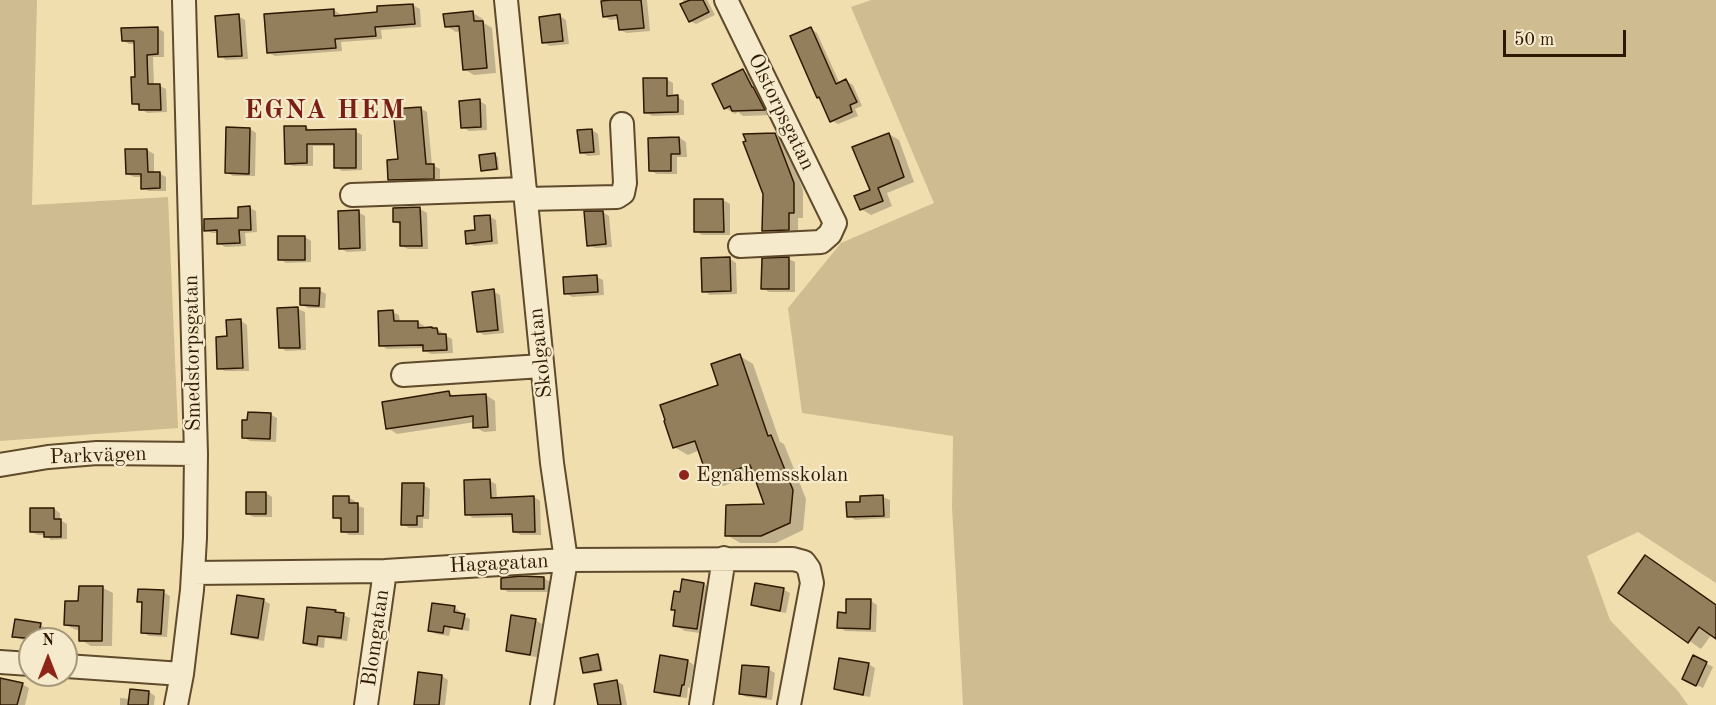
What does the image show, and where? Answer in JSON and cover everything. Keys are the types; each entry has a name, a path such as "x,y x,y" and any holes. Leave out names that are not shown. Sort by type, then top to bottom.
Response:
{"street":[{"name":"Smedstorpsgatan","path":"176,705 194,573 196,454 184,0"},
{"name":"Skolgatan","path":"506,0 552,464 566,560 542,705"},
{"name":"Olstorpsgatan","path":"726,0 835,223 830,234 821,242 740,246"},
{"path":"352,195 525,194 617,197 623,193 626,183 622,124"},
{"path":"403,375 542,366"},
{"name":"Parkvägen","path":"0,465 48,457 97,453 196,454"},
{"path":"701,705 724,558"},
{"name":"Hagagatan","path":"194,573 385,571 566,560 794,559 804,562 809,569 812,583 789,705"},
{"name":"Blomgatan","path":"366,705 385,571"},
{"path":"0,662 18,663"},
{"path":"78,667 182,674"}],"shaded area":[{"path":"0,0 37,0 32,205 168,197 178,428 0,441"},
{"path":"871,0 1716,0 1716,583 1638,532 1587,556 1610,620 1678,691 1688,705 963,705 952,507 953,436 802,413 788,308 841,243 934,203 851,7"}],"building":[{"path":"641,0 644,28 619,30 617,15 603,17 601,1"},
{"path":"690,0 703,0 709,12 689,22 680,4"},
{"path":"413,4 415,24 375,27 376,36 335,39 336,48 267,53 264,14 334,9 334,16 377,12 377,6"},
{"path":"473,11 474,21 483,21 487,68 463,70 459,26 445,27 443,14"},
{"path":"239,14 242,56 218,57 215,16"},
{"path":"560,14 563,41 542,43 539,17"},
{"path":"158,27 158,54 147,55 148,84 160,84 161,110 139,110 139,104 132,104 131,77 135,77 134,41 122,41 121,28"},
{"path":"811,27 836,84 846,79 857,102 850,105 852,112 830,122 790,36"},
{"path":"743,69 765,110 732,111 730,106 724,109 712,84"},
{"path":"643,78 667,78 667,96 678,95 678,112 644,113"},
{"path":"480,99 481,127 461,128 459,101"},
{"path":"421,107 426,164 434,164 434,179 388,180 387,160 398,159 393,109"},
{"path":"284,126 306,126 306,130 356,129 356,168 334,168 334,144 307,144 307,163 285,164"},
{"path":"226,127 250,128 249,174 225,173"},
{"path":"592,129 594,152 580,153 577,130"},
{"path":"775,133 794,183 794,213 789,213 789,230 762,231 763,194 743,142 746,141 743,134"},
{"path":"889,133 904,177 878,188 883,201 860,210 854,196 870,190 852,147"},
{"path":"679,137 680,154 671,154 671,171 649,171 648,138"},
{"path":"125,149 147,149 148,172 160,172 160,188 141,189 141,174 126,174"},
{"path":"495,153 497,169 481,171 479,155"},
{"path":"694,199 723,199 724,232 694,232"},
{"path":"250,206 251,230 239,230 240,243 217,244 217,230 204,231 204,219 238,218 238,207"},
{"path":"420,207 422,246 400,246 400,222 393,222 393,208"},
{"path":"359,210 360,248 339,249 338,211"},
{"path":"584,211 603,211 606,244 587,246"},
{"path":"490,215 492,241 466,244 465,231 475,230 474,216"},
{"path":"278,236 305,236 305,260 278,260"},
{"path":"730,257 731,291 702,292 701,258"},
{"path":"789,257 789,289 761,289 762,258"},
{"path":"597,275 598,292 564,294 563,277"},
{"path":"300,288 320,288 319,306 300,305"},
{"path":"494,289 498,330 477,332 472,292"},
{"path":"298,307 300,348 279,348 277,308"},
{"path":"393,310 394,321 418,321 418,328 437,328 438,334 446,334 447,350 423,351 423,345 379,346 378,311"},
{"path":"241,319 243,368 217,369 216,337 227,336 226,320"},
{"path":"740,354 768,436 771,435 793,490 790,523 761,536 725,536 726,505 764,504 750,465 708,479 695,441 673,448 660,405 718,385 711,364"},
{"path":"449,391 450,396 486,394 488,427 473,428 473,416 386,429 382,402"},
{"path":"248,412 271,413 270,439 242,438 242,420 247,420"},
{"path":"490,479 491,498 534,496 535,532 513,532 512,514 465,515 464,480"},
{"path":"402,483 424,483 423,516 417,516 417,525 401,525"},
{"path":"246,492 266,492 266,514 246,514"},
{"path":"883,495 884,516 847,517 846,502 860,502 860,496"},
{"path":"333,496 349,496 349,503 358,503 358,532 341,532 341,518 333,518"},
{"path":"30,508 54,508 54,519 61,519 61,537 44,537 44,532 30,532"},
{"path":"1645,555 1716,605 1716,639 1699,627 1688,643 1618,593"},
{"path":"544,577 544,589 501,589 501,578"},
{"path":"682,579 704,583 697,629 673,626 675,610 671,610 674,591 680,592"},
{"path":"755,583 784,588 780,611 751,605"},
{"path":"79,586 103,586 102,641 79,641 79,626 64,625 65,601 78,601"},
{"path":"138,589 164,590 161,634 141,633 142,602 137,602"},
{"path":"237,595 264,599 258,638 231,634"},
{"path":"846,599 871,599 870,629 837,628 838,612 846,613"},
{"path":"432,603 455,606 454,612 465,614 462,629 444,626 443,633 428,631"},
{"path":"307,607 344,613 341,638 318,636 317,645 303,643"},
{"path":"511,615 536,619 530,655 506,651"},
{"path":"15,619 41,623 40,627 18,627 18,637 12,637"},
{"path":"598,654 601,670 583,673 580,658"},
{"path":"660,655 688,660 680,696 654,692"},
{"path":"1693,655 1707,662 1696,686 1682,679"},
{"path":"839,658 869,663 863,695 834,689"},
{"path":"742,665 769,667 766,697 739,694"},
{"path":"418,672 442,675 439,705 414,705"},
{"path":"0,678 18,682 18,687 22,687 17,705 0,705"},
{"path":"617,680 621,705 598,705 594,684"},
{"path":"130,689 149,691 148,705 128,705"}],"place":[{"name":"Egnahemsskolan","path":"684,475"}],"district":[{"name":"EGNA HEM","path":"325,111"}]}
